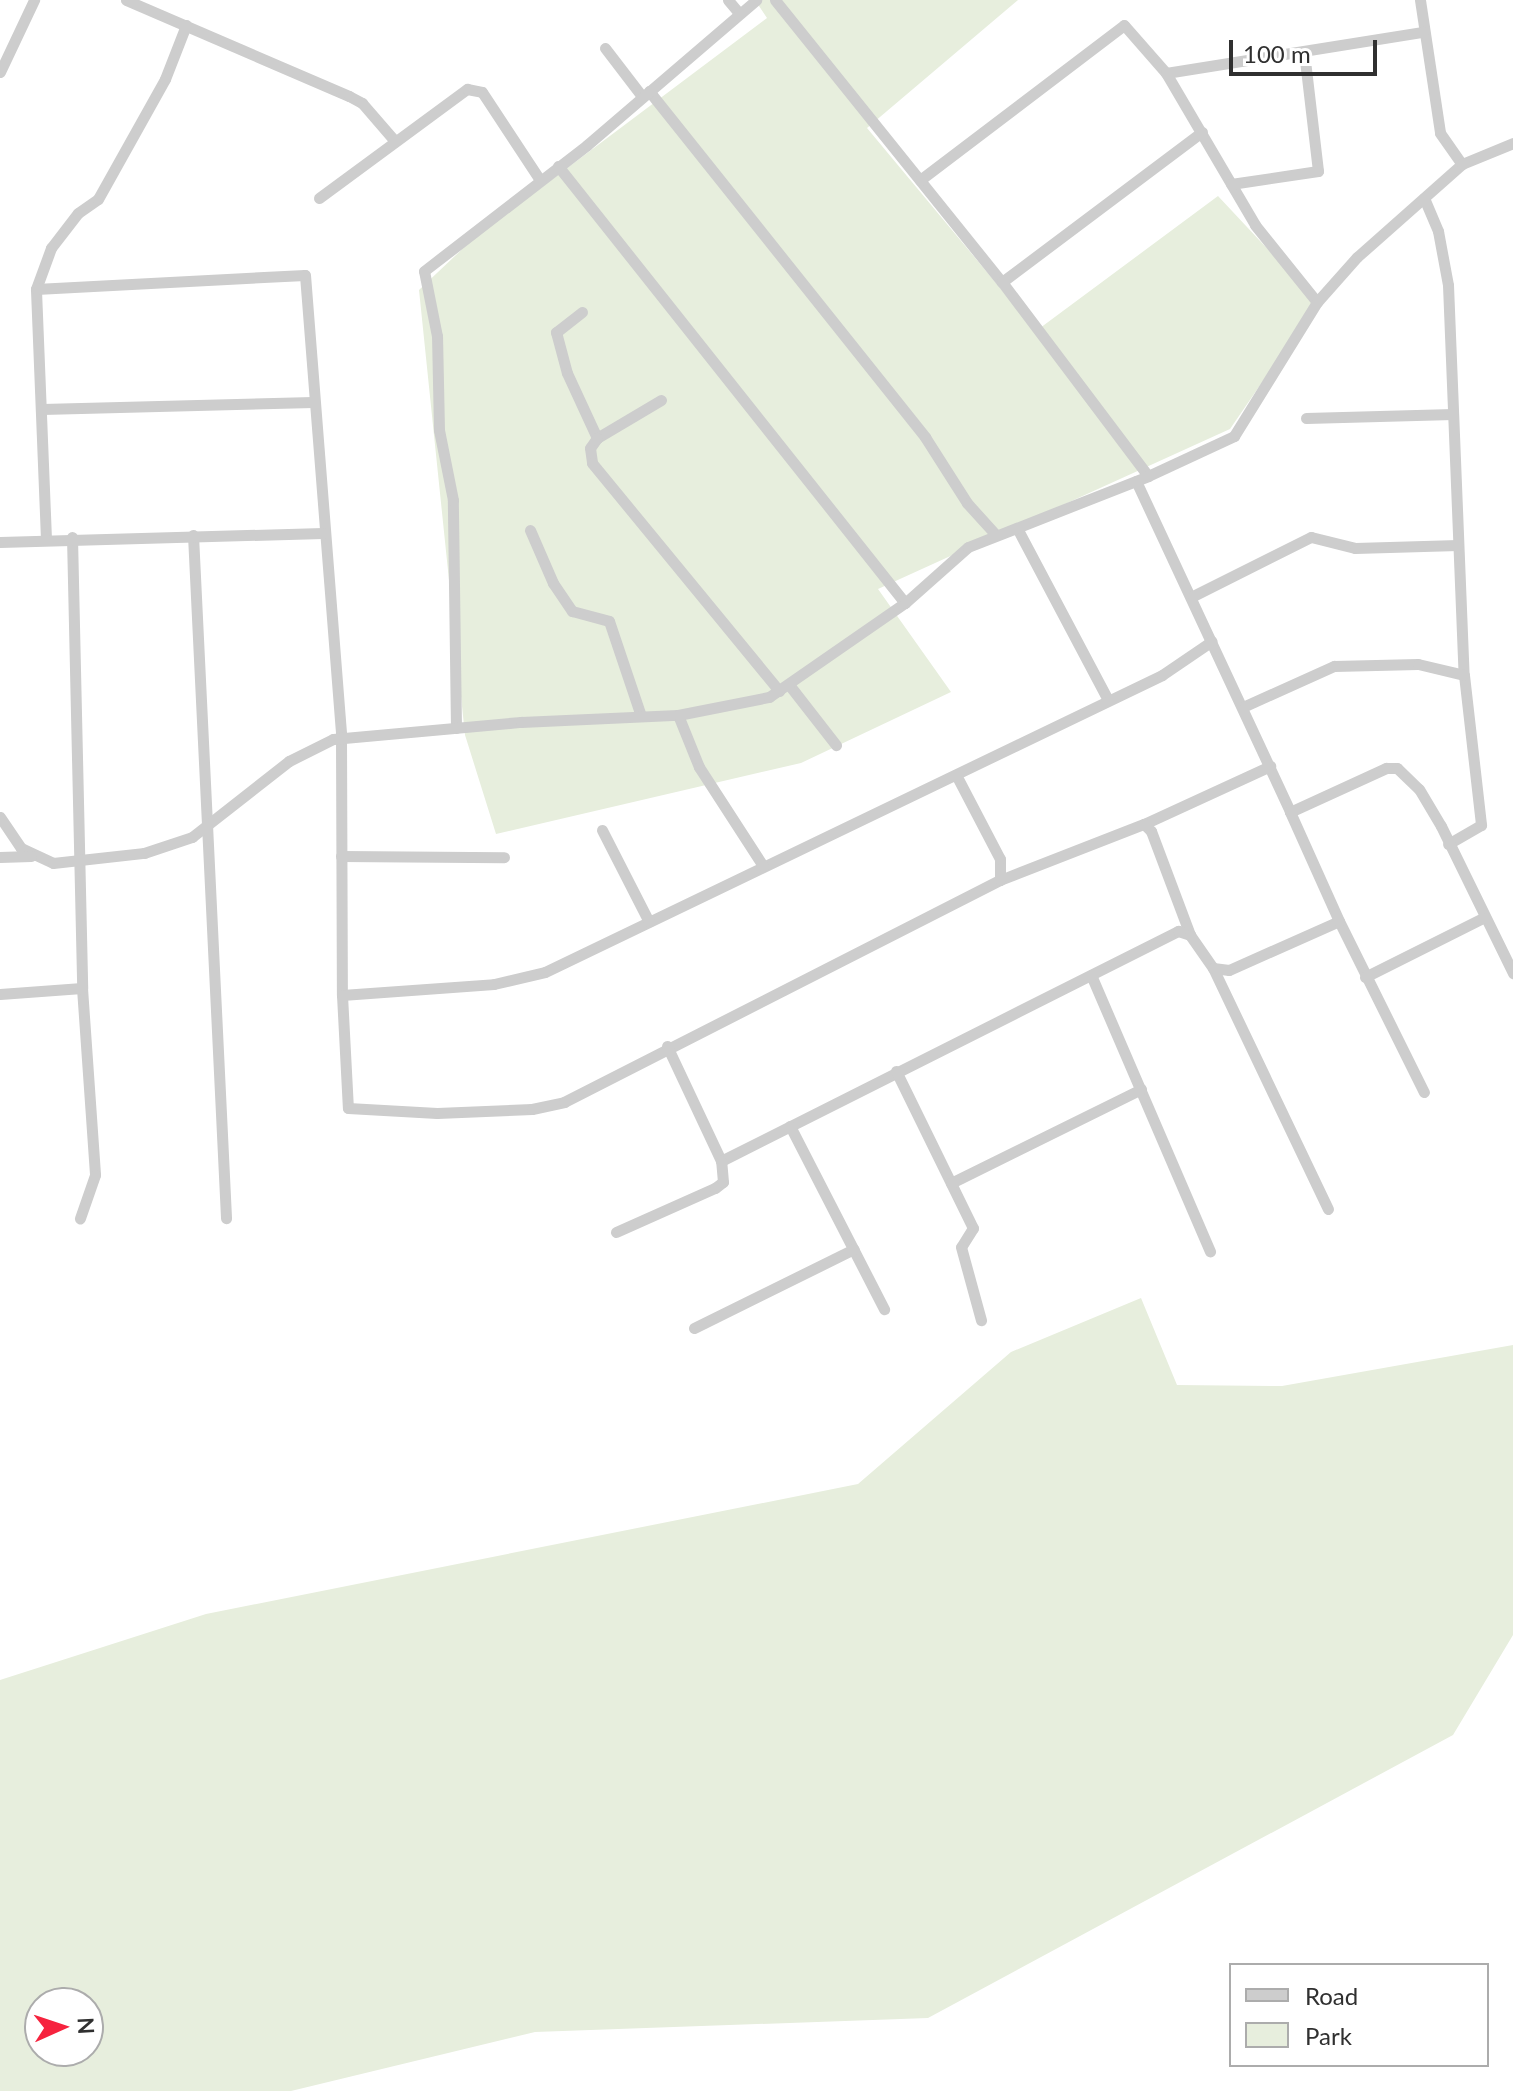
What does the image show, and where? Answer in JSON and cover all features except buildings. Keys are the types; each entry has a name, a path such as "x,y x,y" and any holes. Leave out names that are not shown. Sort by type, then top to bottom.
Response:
{"street":[{"path":"0,72 34,0"},
{"path":"126,0 362,103 394,140"},
{"path":"728,0 739,13"},
{"path":"456,728 453,500 439,430 437,336 424,271 558,166 756,0"},
{"path":"775,0 1002,282 1148,476"},
{"path":"1420,0 1440,133 1462,164"},
{"path":"46,539 36,289 51,248 78,213 98,199 165,79 186,25"},
{"path":"920,180 1117,26 1131,29 1166,73 1277,256 1317,302"},
{"path":"1166,73 1423,32"},
{"path":"605,48 925,437 967,503 996,535"},
{"path":"1231,184 1318,171 1304,52"},
{"path":"319,198 457,92 475,89 540,180"},
{"path":"1002,282 1202,132"},
{"path":"0,857 32,856 53,863 144,853 205,828 289,761 341,737 678,715 752,703 784,688 905,603 954,557 996,535 1148,476 1237,432 1317,302 1357,257 1462,164 1513,143"},
{"path":"558,166 905,603"},
{"path":"1424,198 1446,261 1464,675 1481,825 1448,844"},
{"path":"36,289 301,273 307,279 313,402 341,737 342,995 346,1104 353,1110 532,1109 589,1090 667,1046 1000,880 1144,824 1270,766"},
{"path":"582,312 556,332 567,373 597,438"},
{"path":"661,400 597,438 590,448 592,463 836,745"},
{"path":"42,409 313,402"},
{"path":"1306,418 1453,414"},
{"path":"1136,481 1245,706 1365,977 1424,1092"},
{"path":"1017,528 1108,700"},
{"path":"530,530 553,583 572,611 609,621 641,716"},
{"path":"0,542 72,537 323,533"},
{"path":"193,535 202,651 205,828 226,1218"},
{"path":"72,537 82,988 95,1175 80,1218"},
{"path":"1193,596 1311,537 1355,548 1458,545"},
{"path":"342,995 480,985 545,972 1162,675 1212,641"},
{"path":"1245,706 1334,666 1418,664 1464,675"},
{"path":"678,715 699,767 763,866"},
{"path":"1290,812 1392,766 1419,789 1513,973"},
{"path":"956,775 1000,859 1000,880"},
{"path":"0,817 32,856"},
{"path":"1144,824 1151,831 1190,935 1213,968 1328,1209"},
{"path":"602,830 649,922"},
{"path":"341,856 504,857"},
{"path":"1365,977 1483,918"},
{"path":"1213,968 1229,970 1339,921"},
{"path":"721,1161 1178,931 1190,935"},
{"path":"1091,975 1210,1251"},
{"path":"0,994 82,988"},
{"path":"616,1232 723,1182 721,1161 667,1046"},
{"path":"896,1071 973,1228 961,1247 981,1320"},
{"path":"951,1183 1141,1089"},
{"path":"790,1126 884,1309"},
{"path":"694,1328 854,1249"}],"green space":[{"path":"755,0 1018,0 867,128 1036,331 1218,196 1317,302 1230,429 878,589 951,692 801,763 496,834 465,735 419,290 474,238 767,18"},
{"path":"1141,1298 1177,1385 1282,1386 1513,1345 1513,1635 1453,1735 928,2018 535,2032 291,2091 0,2091 0,1680 206,1614 858,1484 1011,1352"}]}
